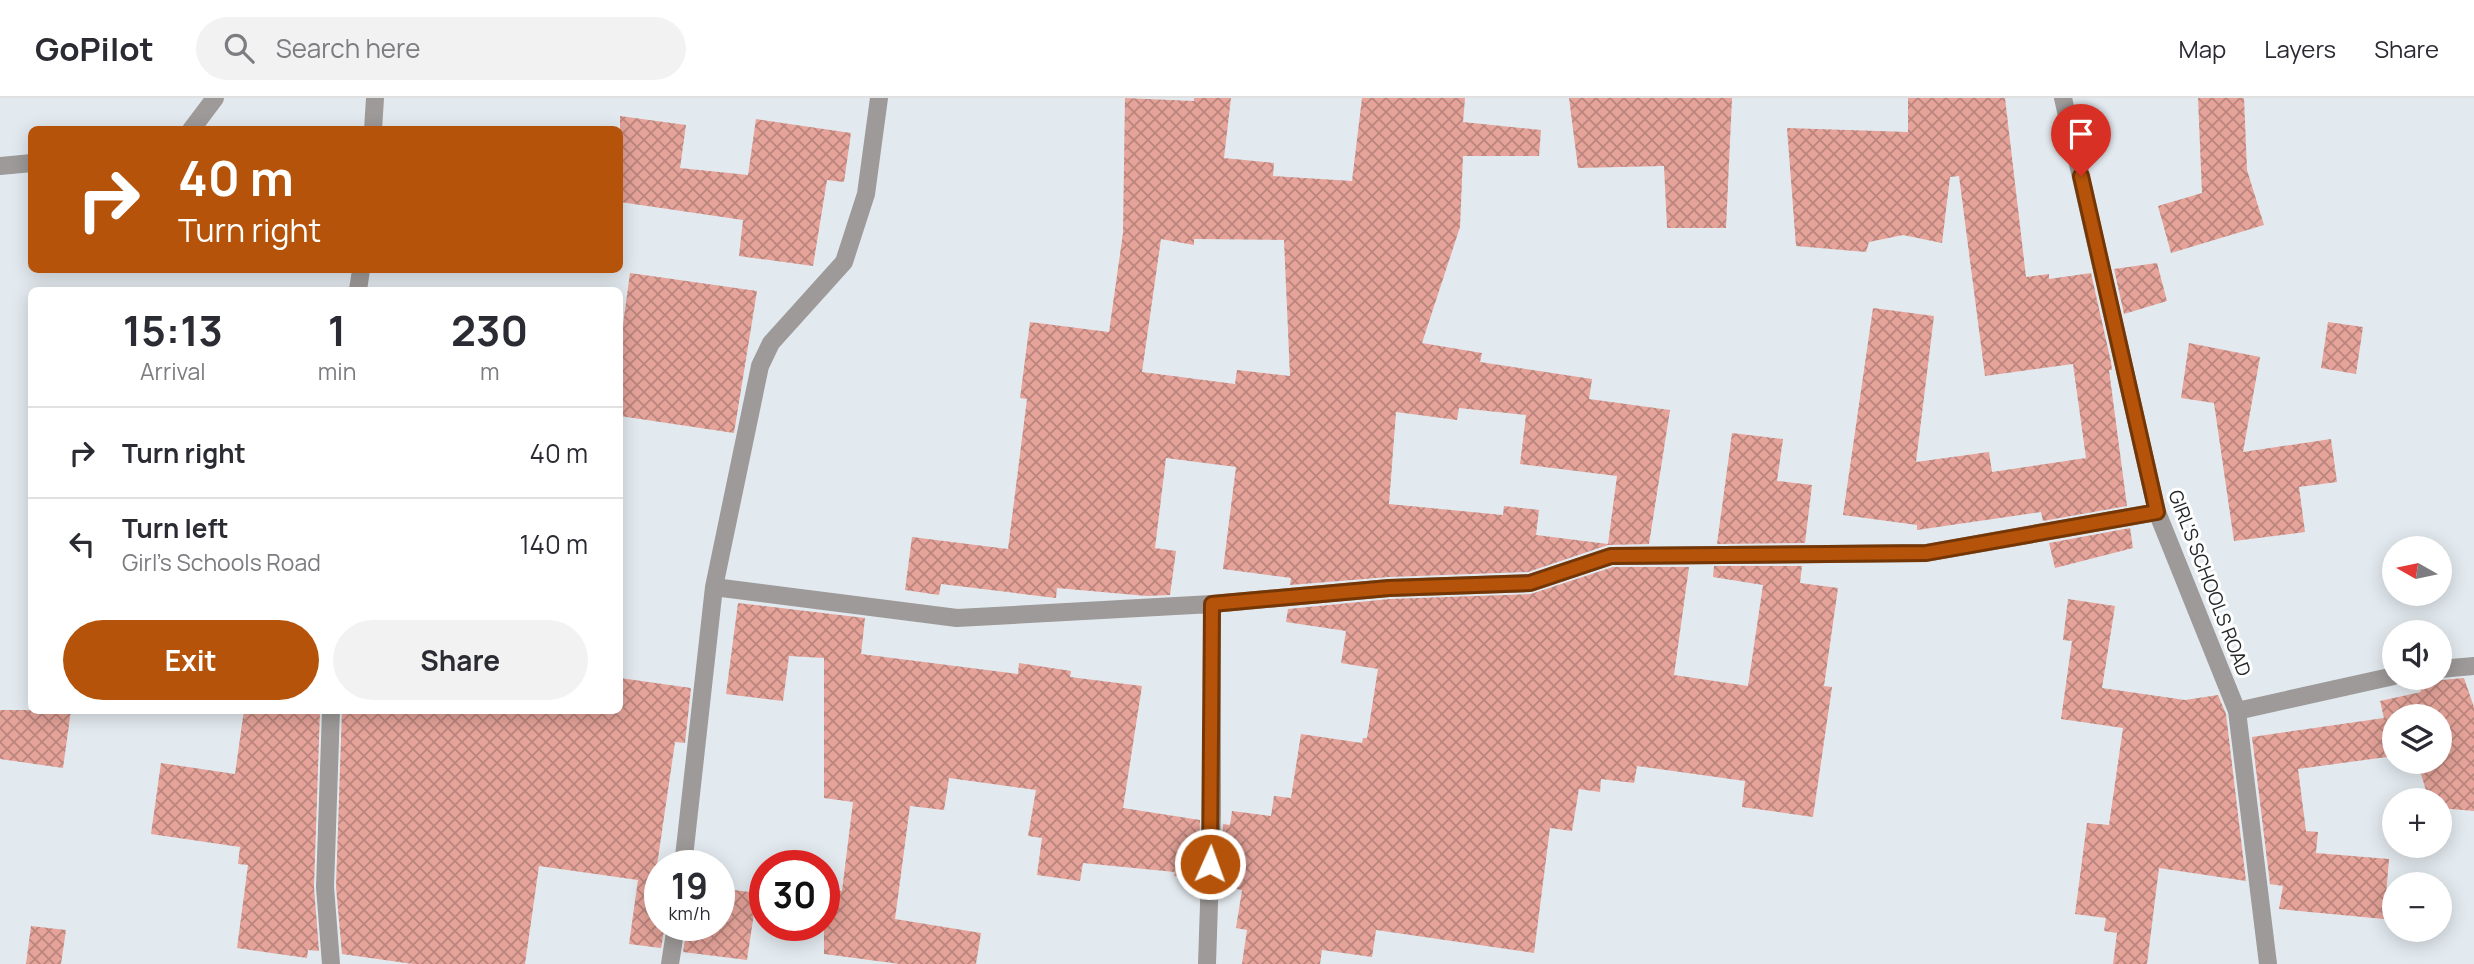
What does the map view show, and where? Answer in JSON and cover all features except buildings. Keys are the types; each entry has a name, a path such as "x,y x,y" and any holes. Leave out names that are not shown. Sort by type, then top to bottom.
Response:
{"street":[{"path":"194,126 215,98"},
{"path":"373,126 375,98"},
{"path":"685,850 714,587 760,366 771,344 844,262 866,194 879,98"},
{"name":"GIRL'S SCHOOLS ROAD","path":"2063,98 2157,512 2237,711 2268,964"},
{"path":"0,166 28,163"},
{"path":"714,587 957,618 1212,604 1389,588 1530,583 1611,556 1926,553 2157,512"},
{"path":"1208,964 1212,814 1212,604"},
{"path":"2452,668 2474,666"},
{"path":"2237,711 2382,679"},
{"path":"331,714 324,887 331,964"},
{"path":"670,964 674,941"}],"route":[{"path":"1210,864 1212,604 1389,588 1530,583 1611,556 1926,553 2157,512 2081,176"}]}
